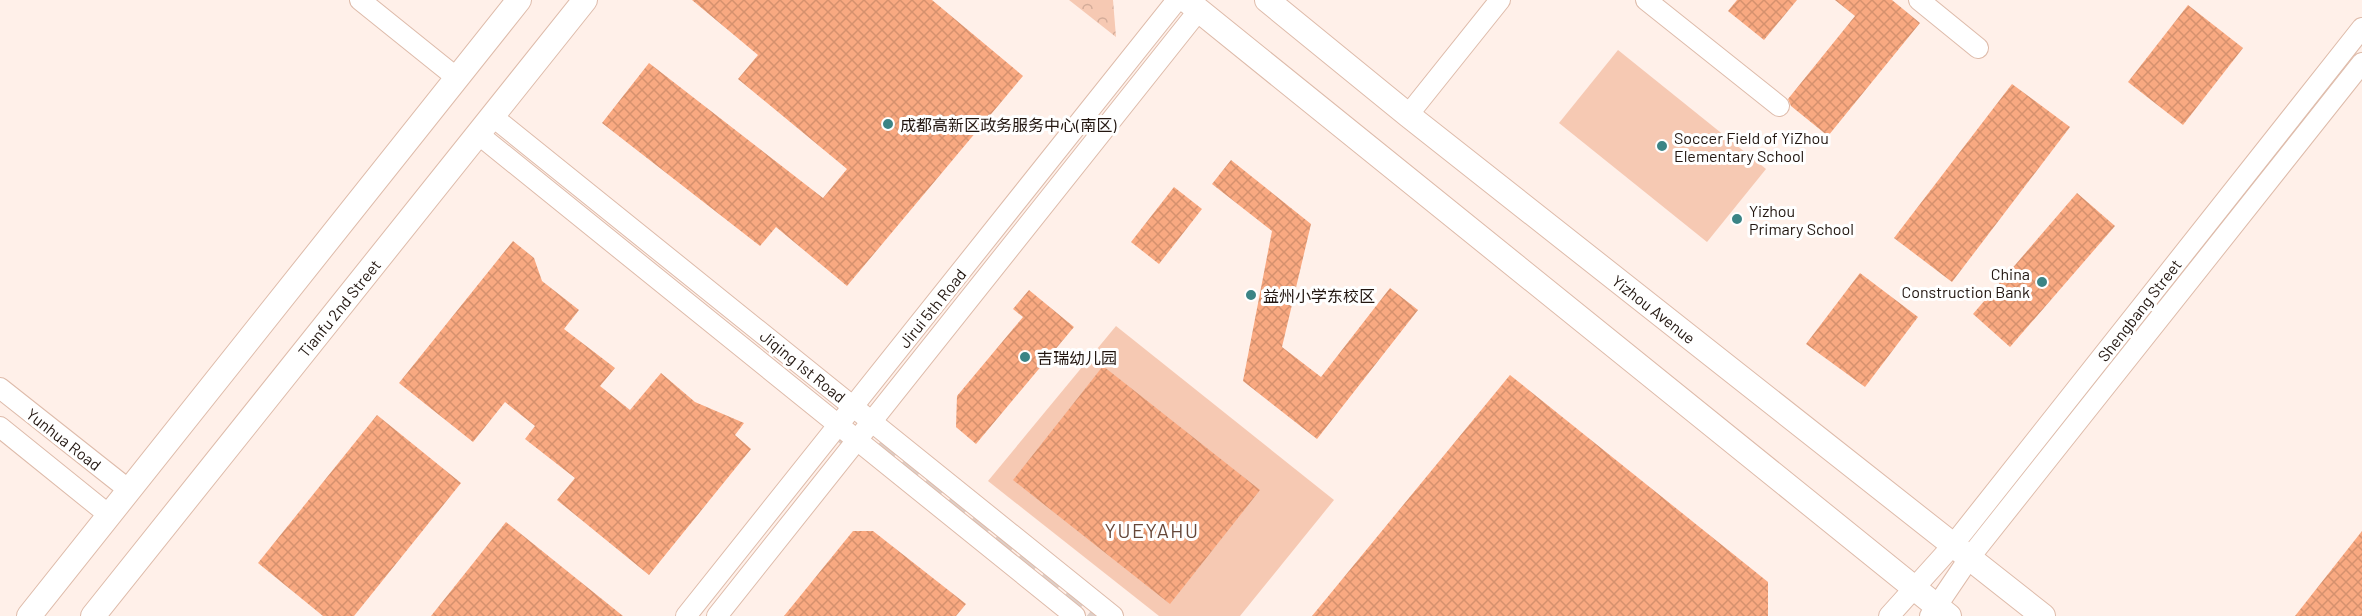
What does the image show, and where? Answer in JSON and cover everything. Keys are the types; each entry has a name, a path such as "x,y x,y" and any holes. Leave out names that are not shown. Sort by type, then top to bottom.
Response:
{"main road":[{"path":"29,616 519,0"},
{"name":"Tianfu 2nd Street","path":"93,616 585,0"},
{"name":"Yizhou Avenue","path":"1267,0 1408,115 2043,616"},
{"path":"1193,5 1912,588 1939,613"}],"street":[{"path":"360,0 457,78"},
{"name":"Jirui 5th Road","path":"686,616 1177,0"},
{"path":"1408,115 1500,0"},
{"path":"1646,0 1779,106"},
{"path":"1919,0 1978,48"},
{"name":"Jirui 5th Road","path":"717,616 872,422 1193,5"},
{"name":"Shengbang Street","path":"1939,613 1962,551 2362,28"},
{"name":"Shengbang Street","path":"1889,616 1912,588 1962,551 2362,63"},
{"name":"Jiqing 1st Road","path":"485,125 853,406 1113,616"},
{"name":"Jiqing 1st Road","path":"485,125 838,425 1075,616"},
{"name":"Yunhua Road","path":"0,388 129,490"},
{"name":"Yunhua Road","path":"0,427 109,515"}],"green space":[{"path":"1069,0 1113,0 1116,37"},
{"name":"Soccer Field of YiZhou Elementary School","path":"1618,50 1766,169 1707,242 1559,123"},
{"path":"1116,326 1334,500 1240,616 1159,616 988,481"}],"building":[{"name":"成都高新区政务服务中心(南区)","path":"692,0 932,0 1023,76 847,286 776,227 760,246 602,123 649,63 823,198 847,169 738,79 758,55"},
{"path":"1737,0 1797,0 1764,40 1728,11"},
{"path":"1835,0 1892,0 1920,23 1828,136 1791,106 1788,99 1855,16"},
{"path":"2188,5 2243,48 2183,125 2128,82"},
{"path":"2012,84 2070,127 1952,282 1894,238"},
{"path":"1231,160 1311,224 1282,347 1321,377 1390,288 1418,310 1317,439 1243,381 1272,231 1212,184"},
{"path":"1174,187 1202,209 1159,264 1131,242"},
{"path":"2077,193 2115,226 2010,347 1973,314"},
{"path":"513,241 534,258 542,281 579,310 564,329 615,368 600,386 630,410 661,373 695,402 744,423 735,435 751,449 649,575 557,500 575,478 525,439 535,426 505,402 473,442 399,383"},
{"path":"1860,273 1918,317 1865,387 1806,344"},
{"path":"1029,290 1074,327 976,444 956,427 957,396 1023,317 1013,309"},
{"path":"1103,366 1260,490 1170,604 1013,480"},
{"path":"1510,375 1768,582 1768,616 1312,616"},
{"path":"377,415 461,483 354,616 323,616 258,563"},
{"path":"506,522 623,616 431,616"},
{"path":"853,531 873,531 966,604 956,616 784,616"},
{"path":"2362,531 2362,616 2295,616"}],"tunnel":[{"path":"837,441 853,421 1095,616"}],"place":[{"name":"成都高新区政务服务中心(南区)","path":"888,124"},
{"name":"Soccer Field of YiZhou Elementary School","path":"1662,146"},
{"name":"Yizhou Primary School","path":"1737,219"},
{"name":"China Construction Bank","path":"2042,282"},
{"name":"益州小学东校区","path":"1251,295"},
{"name":"吉瑞幼儿园","path":"1025,357"}],"district":[{"name":"YUEYAHU","path":"1152,530"}]}
